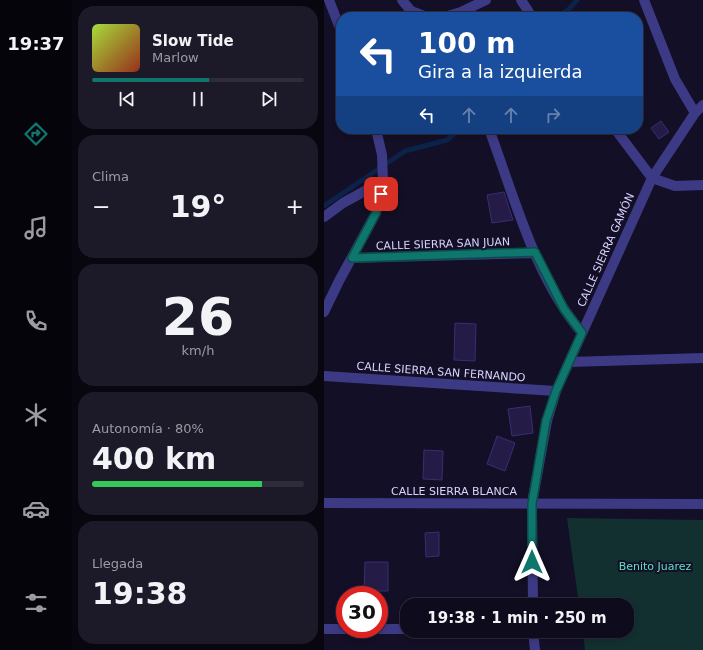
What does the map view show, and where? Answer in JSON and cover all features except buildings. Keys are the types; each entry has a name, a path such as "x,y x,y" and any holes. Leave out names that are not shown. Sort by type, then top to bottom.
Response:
{"street":[{"path":"329,0 336,19"},
{"path":"402,0 411,10 416,12"},
{"path":"461,12 486,0"},
{"path":"521,0 529,12"},
{"path":"644,0 675,79 695,113"},
{"name":"CALLE SIERRA GAMÓN","path":"533,598 532,504 546,421 556,391 652,178 695,113 703,105"},
{"path":"324,312 376,213 383,181 382,155 377,134"},
{"path":"491,134 535,252 564,309 582,333"},
{"path":"619,134 652,178 675,186 703,185"},
{"path":"324,217 343,203 383,181"},
{"name":"CALLE SIERRA SAN JUAN","path":"352,258 535,252"},
{"path":"569,362 703,358"},
{"name":"CALLE SIERRA SAN FERNANDO","path":"324,376 556,391"},
{"name":"CALLE SIERRA BLANCA","path":"324,504 703,504"},
{"path":"324,629 336,629"},
{"path":"388,629 400,629"},
{"path":"534,638 535,650"}],"green space":[{"name":"Benito Juarez","path":"567,518 703,520 703,650 585,650 584,638 634,638 634,598 578,598"}],"waterway":[{"path":"565,12 577,0"},
{"path":"324,206 405,151 447,140 454,134"}],"route":[{"path":"381,194 376,213 352,258 535,252 564,309 572,322 582,333 556,391 546,421 532,504 532,562"}]}
